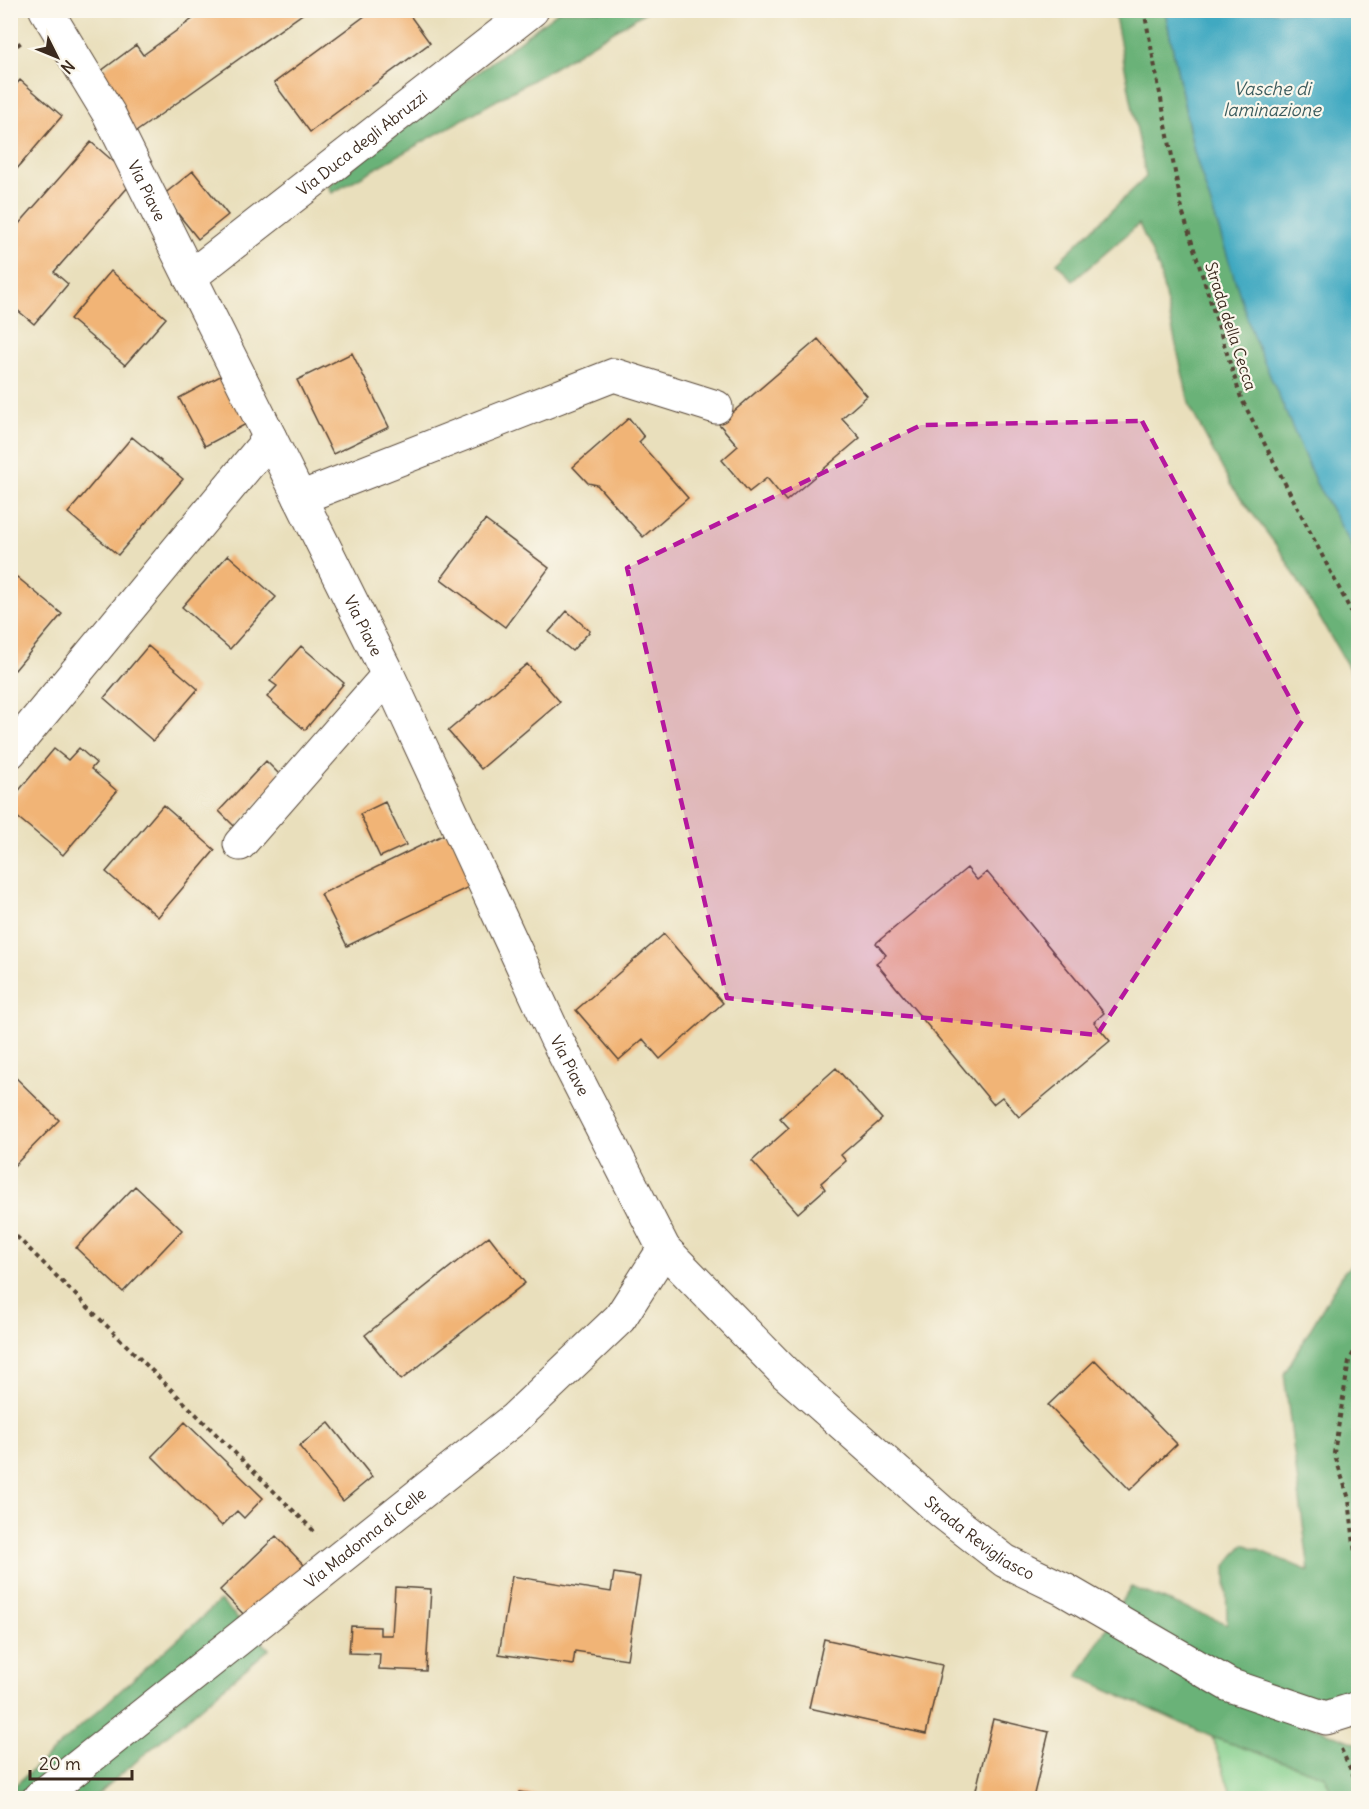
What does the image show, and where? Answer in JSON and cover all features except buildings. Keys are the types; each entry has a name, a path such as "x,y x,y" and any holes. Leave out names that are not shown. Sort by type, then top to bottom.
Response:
{"street":[{"name":"Via Piave","path":"46,10 109,114 388,675 556,1038 664,1249"},
{"name":"Via Duca degli Abruzzi","path":"190,277 532,10"},
{"path":"300,498 614,375 716,407"},
{"path":"10,752 270,438"},
{"path":"240,844 388,675"},
{"name":"Via Madonna di Celle","path":"39,1798 514,1419 620,1318 664,1249"},
{"name":"Strada Revigliasco","path":"664,1249 786,1374 942,1512 1005,1561 1065,1590 1229,1685 1326,1718"},
{"path":"1326,1718 1359,1708"}],"path":[{"name":"Strada della Cecca","path":"1143,10 1183,214 1241,398 1359,625"},
{"path":"10,1230 341,1557"},
{"path":"1359,1345 1349,1361 1334,1453 1349,1499 1359,1580"},
{"path":"1326,1718 1359,1785"}],"highlighted area":[{"path":"1142,421 1302,721 1097,1035 727,998 627,568 921,425"}],"green space":[{"path":"559,11 647,11 543,74 332,193 328,186"},
{"path":"1114,11 1165,11 1194,152 1316,483 1358,556 1358,684 1282,553 1231,485 1190,407 1159,269 1139,224 1073,281 1057,263 1146,177"},
{"path":"1358,1258 1358,1689 1302,1702 1276,1712 1358,1744 1358,1798 1334,1798 1325,1776 1212,1737 1078,1676 1131,1587 1227,1624 1226,1566 1244,1544 1309,1571 1284,1374 1344,1272"},
{"path":"220,1601 243,1623 31,1794 11,1789"},
{"path":"255,1635 269,1649 93,1798 56,1798"},
{"path":"1212,1737 1325,1776 1334,1798 1233,1798"}],"water":[{"name":"Vasche di laminazione","path":"1165,11 1358,11 1358,556 1316,483 1253,336 1194,152"}]}
